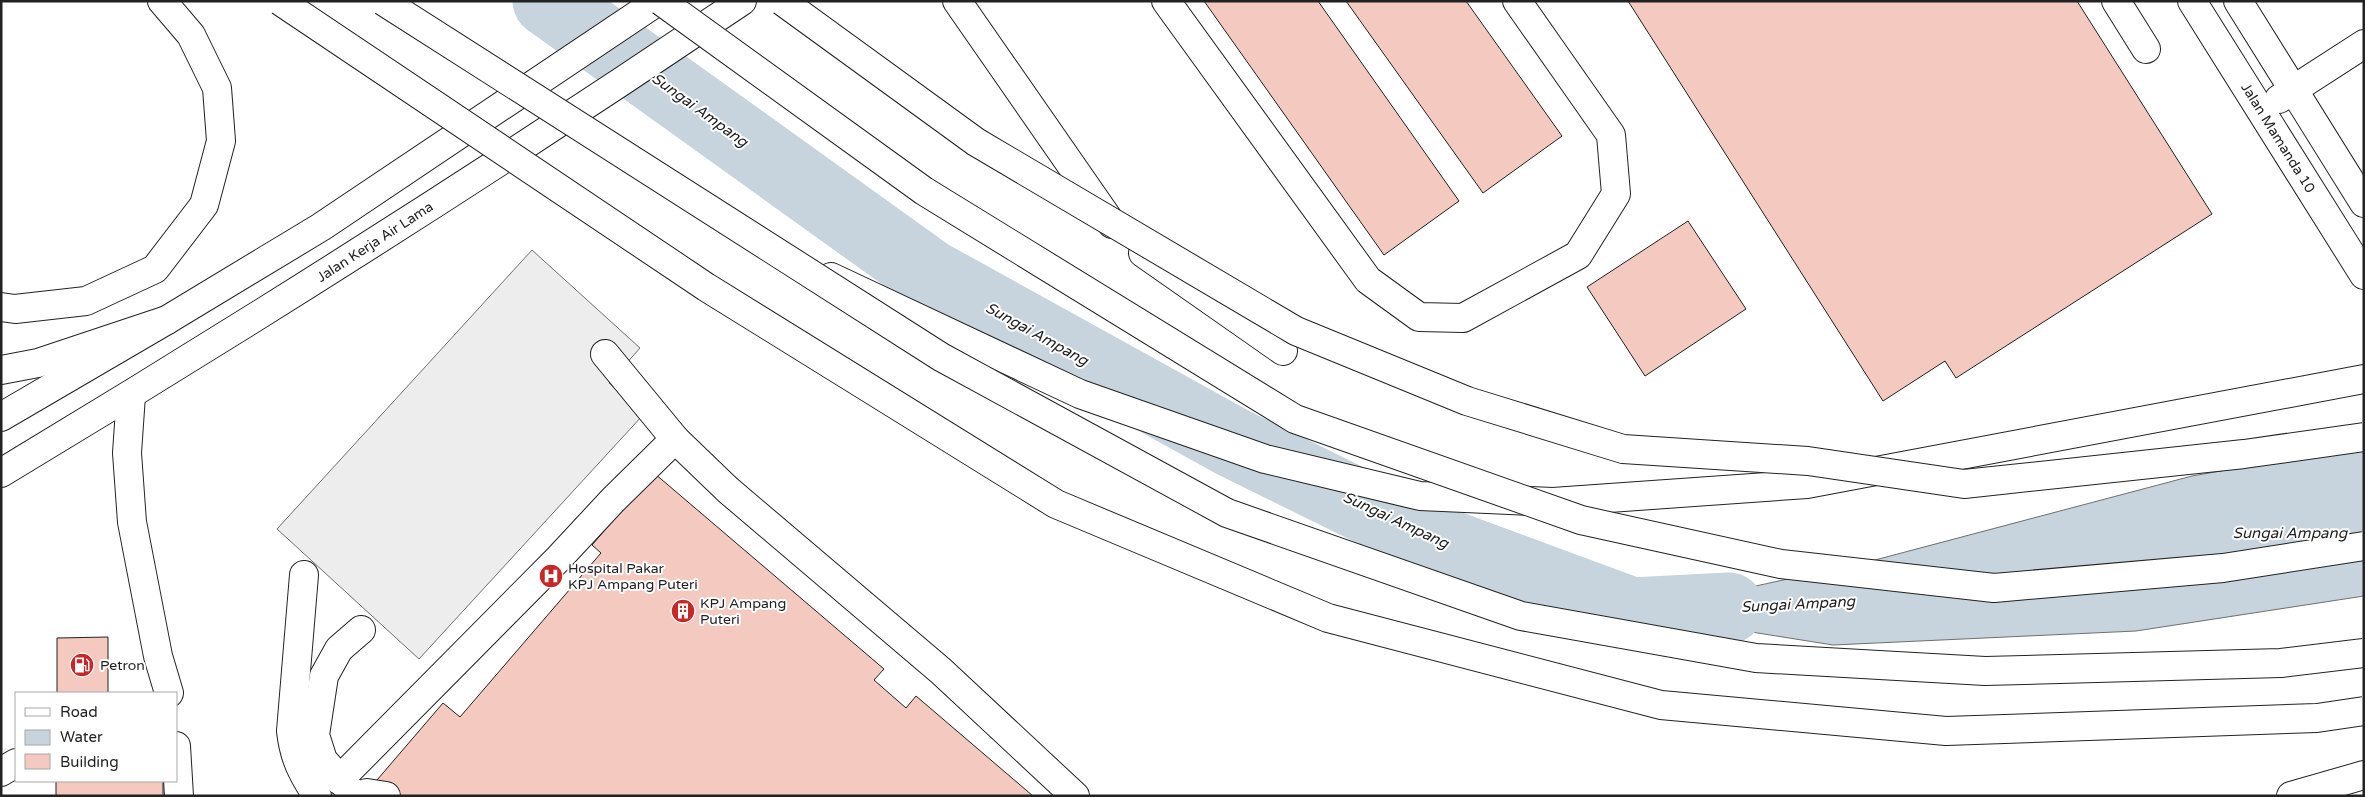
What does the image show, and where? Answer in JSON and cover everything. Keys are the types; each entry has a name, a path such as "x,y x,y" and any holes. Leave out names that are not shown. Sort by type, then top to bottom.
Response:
{"main road":[{"path":"1,307 15,309 86,301 156,268 204,205 221,141 217,88 191,35 162,1"},
{"path":"280,1 706,287 1056,504 1328,618 1661,705 1946,731 2317,718 2364,711"},
{"path":"383,1 782,254 940,357 1227,512 1521,616 1756,658 1985,671 2281,663 2364,653"},
{"path":"1,417 168,320 320,226 659,1 924,191 1295,419 1581,520 1782,564 1994,588 2223,568 2364,546"},
{"name":"Jalan Kerja Air Lama","path":"1,473 292,296 608,92 742,1"},
{"path":"782,1 976,142 1296,331 1467,401 1623,449 1808,461 1964,484 2244,454 2364,436"},
{"path":"957,1 1121,238 1283,351"},
{"path":"1166,1 1368,280 1419,317 1463,318 1578,255 1616,194 1611,135 1517,1"},
{"path":"2116,1 2146,49"},
{"name":"Jalan Mamanda 10","path":"2192,1 2364,275"},
{"path":"2238,1 2364,203"},
{"path":"2261,111 2364,44"},
{"path":"782,254 951,331 1080,394 1266,458 1420,496 1553,502 1807,484 2364,379"},
{"path":"1,370 38,363 168,320"},
{"path":"605,354 675,439 728,490 941,671 1075,796"},
{"path":"131,395 127,453 132,522 158,656 169,692"},
{"path":"350,790 559,558 613,500 675,439"},
{"path":"304,575 291,731 293,753 304,776 317,796"},
{"path":"361,630 340,649 324,676 317,711 315,735 323,760 350,790 386,796"},
{"path":"1,772 15,765"},
{"path":"2291,796 2364,775"},
{"path":"178,779 179,796"}],"shaded area":[{"path":"532,250 640,348 609,383 643,415 419,659 277,529"}],"water":[{"name":"Sungai Ampang","path":"2364,446 2364,596 2136,631 1833,645 1632,613 1875,560 2192,476"}],"building":[{"path":"1204,1 1318,1 1459,201 1384,255"},
{"path":"1346,1 1466,1 1562,136 1483,193"},
{"path":"1628,1 2077,1 2212,214 1956,378 1945,361 1883,401"},
{"path":"1688,221 1746,309 1645,376 1587,287"},
{"name":"KPJ Ampang Puteri","path":"654,473 884,669 874,680 906,708 916,696 1033,796 396,796 377,780 443,703 460,717 601,553 592,545"},
{"name":"Petron","path":"108,637 108,692 57,692 57,638"},
{"path":"56,782 163,782 163,796 56,796"}],"waterway":[{"name":"Sungai Ampang","path":"548,1 930,275 1234,443 1421,535 1632,613 1729,608"}],"place":[{"name":"Hospital Pakar KPJ Ampang Puteri","path":"551,576"},
{"name":"KPJ Ampang Puteri","path":"683,611"},
{"name":"Petron","path":"82,665"}]}
